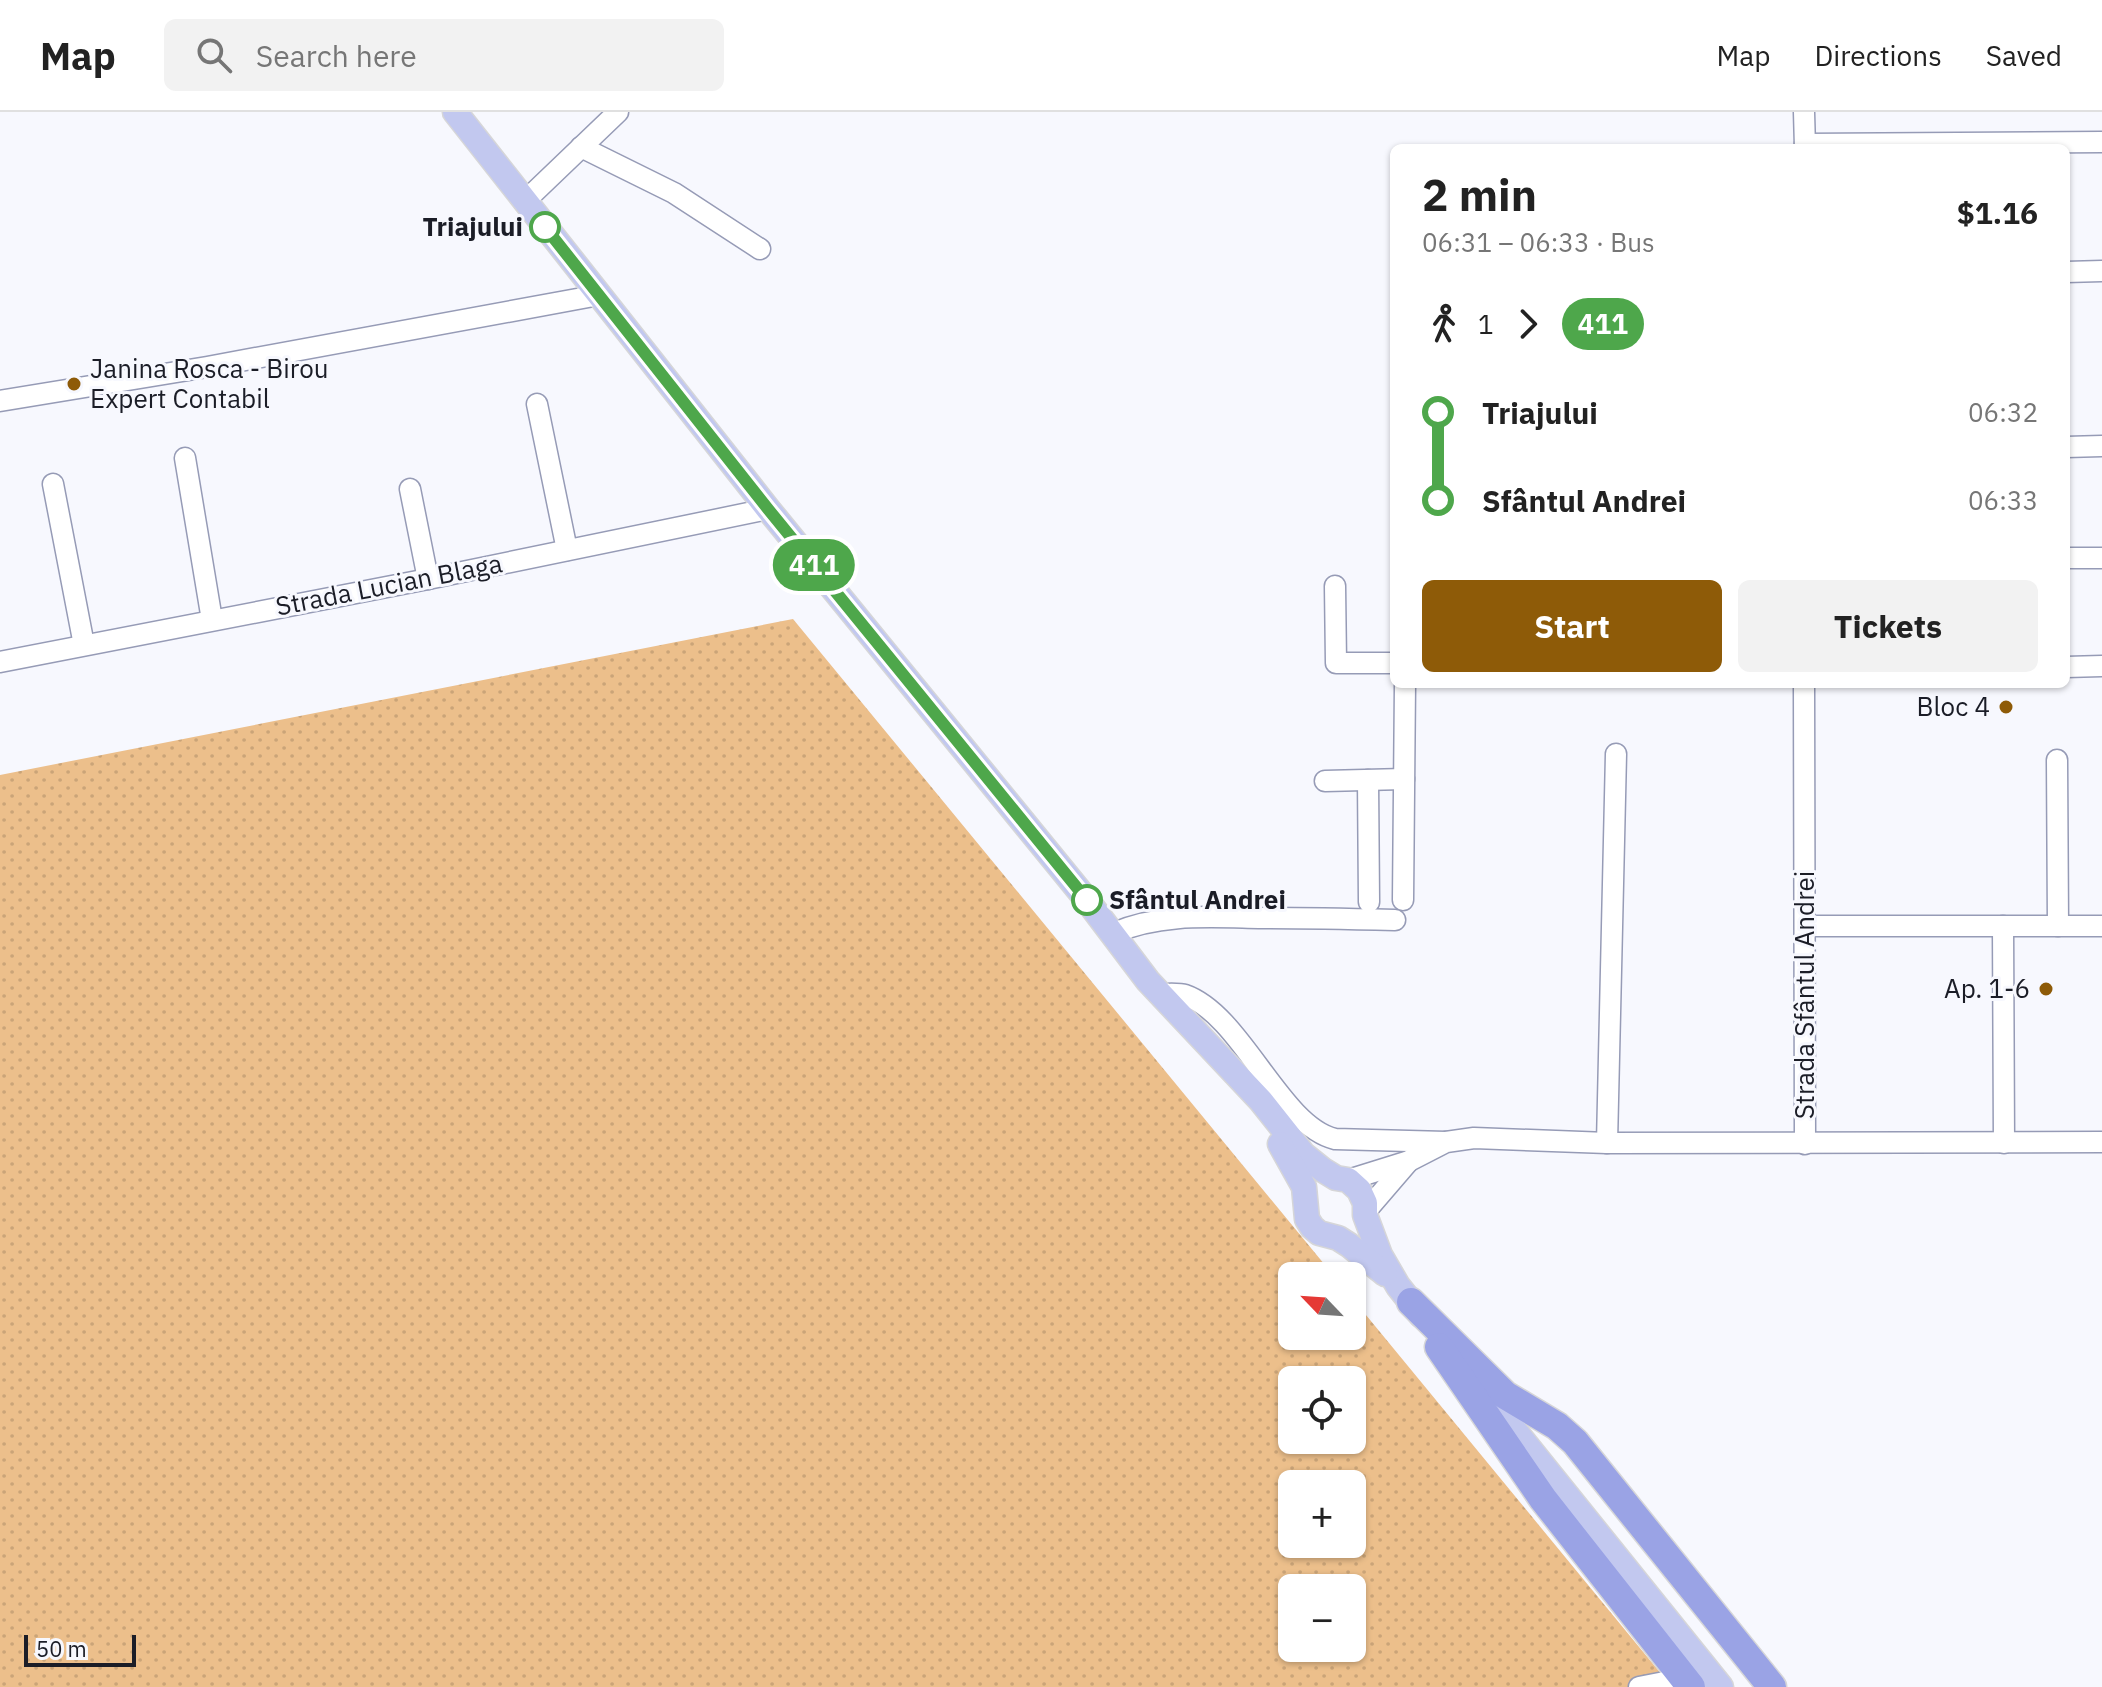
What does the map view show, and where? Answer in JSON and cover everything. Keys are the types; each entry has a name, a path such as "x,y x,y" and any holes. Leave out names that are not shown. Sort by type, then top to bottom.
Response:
{"highway":[{"path":"1404,1294 1543,1499 1688,1683"},
{"path":"1404,1294 1505,1395 1557,1426 1575,1442 1772,1687"}],"main road":[{"path":"455,112 768,509 1161,994 1303,1154 1359,1190 1376,1246 1404,1294"},
{"path":"1236,1075 1289,1157 1307,1199 1307,1219 1312,1227 1328,1237 1338,1238 1352,1234 1365,1213"},
{"path":"1307,1199 1314,1186 1342,1179"},
{"path":"1338,1238 1370,1261 1404,1294 1721,1687"}],"street":[{"path":"524,202 618,112"},
{"path":"1804,112 1805,144"},
{"path":"1954,144 2102,142"},
{"path":"581,147 674,193 760,249"},
{"path":"2070,272 2102,271"},
{"path":"0,401 207,367 599,295"},
{"path":"537,404 567,550"},
{"path":"2070,447 2102,446"},
{"path":"185,458 212,620"},
{"path":"53,484 84,645"},
{"path":"410,489 428,579"},
{"name":"Strada Lucian Blaga","path":"0,662 768,509"},
{"path":"2070,558 2102,558"},
{"path":"1335,586 1336,663 1390,663"},
{"path":"2070,667 2102,666"},
{"path":"1403,900 1405,688"},
{"name":"Strada Sfântul Andrei","path":"1342,1179 1409,1161 1446,1142 1492,1138 1607,1143 1805,1144 1804,688"},
{"path":"1607,1143 1616,754"},
{"path":"2057,760 2058,926"},
{"path":"1325,781 1404,779"},
{"path":"1368,780 1369,902"},
{"path":"1114,933 1160,919 1195,917 1395,920"},
{"path":"1805,926 2102,926"},
{"path":"2003,926 2004,1143"},
{"path":"1161,994 1185,994 1214,1014 1304,1121 1323,1136 1335,1139 1446,1142"},
{"path":"1805,1144 2102,1142"},
{"name":"Strada Sfântul Andrei","path":"1365,1213 1409,1161"},
{"path":"1639,1687 1688,1683"}],"shaded area":[{"path":"793,619 1322,1262 1278,1262 1278,1350 1366,1350 1366,1315 1672,1687 0,1687 0,775"}],"bus line":[{"name":"411","path":"545,227 768,509 1087,900"}],"place":[{"name":"Triajului","path":"545,227"},
{"name":"Janina Rosca - Birou Expert Contabil","path":"74,384"},
{"name":"Bloc 4","path":"2006,707"},
{"name":"Sfântul Andrei","path":"1087,900"},
{"name":"Ap. 1-6","path":"2046,989"}]}
